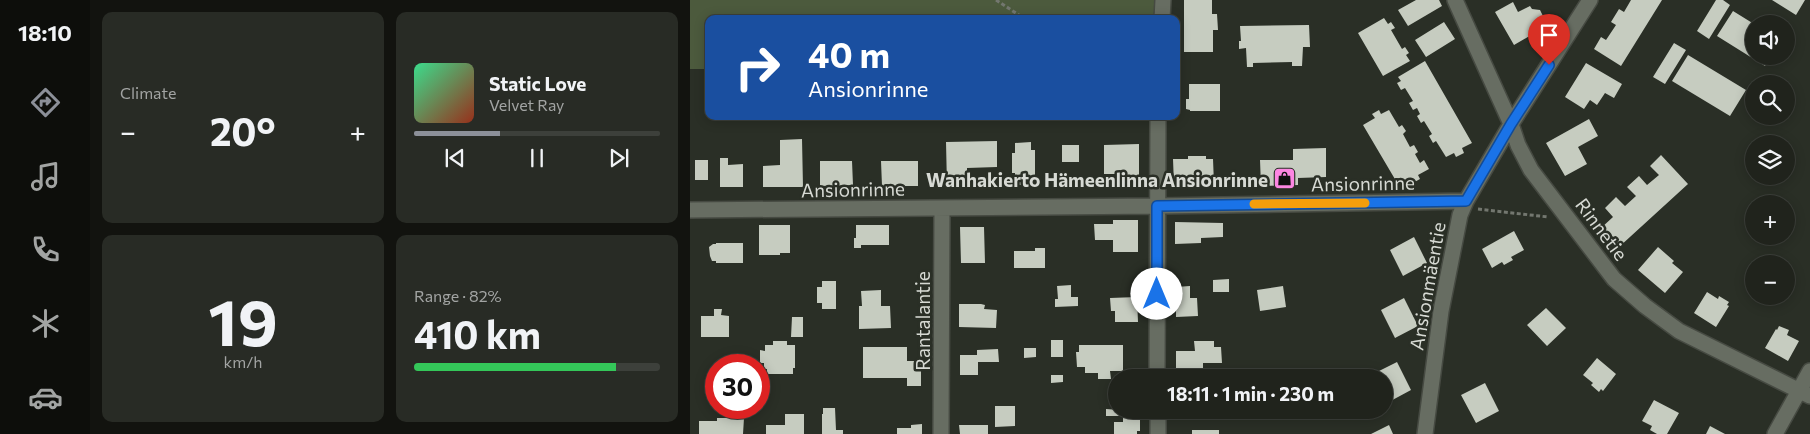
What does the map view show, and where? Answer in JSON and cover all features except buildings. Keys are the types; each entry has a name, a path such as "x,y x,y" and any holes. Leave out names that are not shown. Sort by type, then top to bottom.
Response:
{"street":[{"path":"1162,15 1164,0"},
{"name":"Rinnetie","path":"1455,0 1511,124 1518,145 1531,170 1614,279 1645,306 1680,331 1805,393"},
{"name":"Ansionmäentie","path":"1425,434 1441,311 1460,216 1475,204 1511,124 1590,0"},
{"path":"1157,369 1158,120"},
{"name":"Ansionrinne","path":"690,210 1475,204"},
{"name":"Rantalantie","path":"941,434 942,208"},
{"path":"1775,434 1805,393 1810,371"},
{"path":"1158,419 1158,434"}],"path":[{"path":"996,0 1019,15"},
{"path":"1475,204 1540,217 1566,216"}],"green space":[{"path":"690,0 1156,0 1154,15 705,15 705,69 690,69"}],"slow traffic":[{"path":"1254,204 1365,203"}],"place":[{"name":"Wanhakierto Hämeenlinna Ansionrinne","path":"1284,179"}],"route":[{"path":"1157,294 1157,206 1466,201 1511,124 1549,65"}]}
